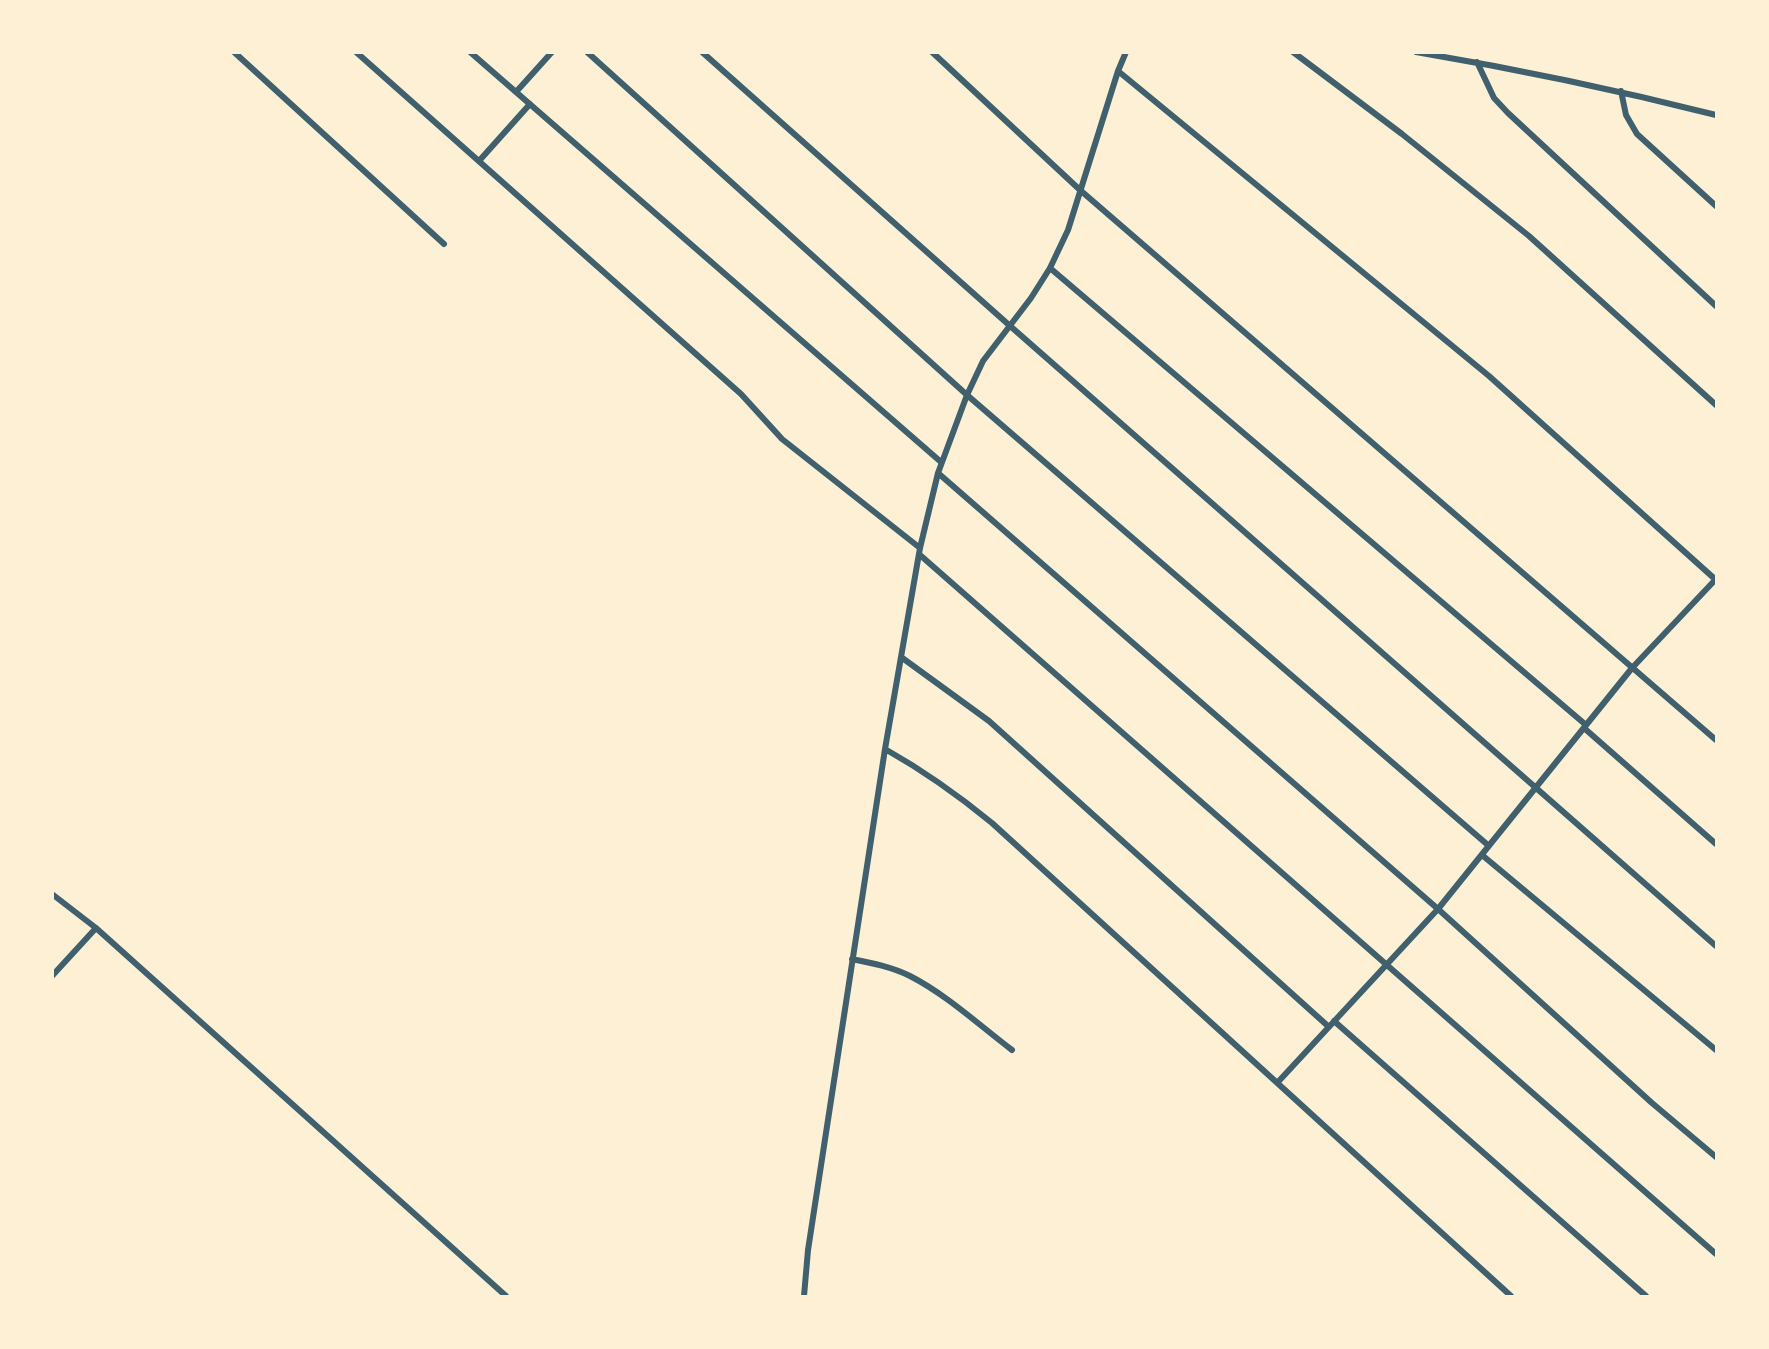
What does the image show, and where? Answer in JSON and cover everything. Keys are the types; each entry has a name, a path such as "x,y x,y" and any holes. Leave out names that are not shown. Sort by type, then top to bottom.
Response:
{"street":[{"path":"234,52 444,244"},
{"path":"356,52 741,394 782,440 920,551 1716,1254"},
{"path":"470,52 941,462"},
{"path":"516,92 552,52"},
{"path":"587,52 967,395 1489,846"},
{"path":"702,52 1716,946"},
{"path":"932,52 1080,190 1716,740"},
{"path":"804,1296 808,1250 885,749 920,551 938,473 967,395 983,361 1031,298 1050,268 1068,230 1126,52"},
{"path":"1293,52 1402,134 1529,236 1716,405"},
{"path":"1416,52 1620,91 1716,115"},
{"path":"1477,62 1494,98 1508,113 1716,306"},
{"path":"1118,71 1489,376 1716,579 1632,668 1438,909 1278,1082"},
{"path":"1620,91 1626,115 1637,134 1716,206"},
{"path":"479,161 530,105"},
{"path":"1050,268 1585,726 1716,844"},
{"path":"938,473 1438,909 1652,1103 1716,1157"},
{"path":"901,657 989,721 1332,1024 1646,1296"},
{"path":"885,749 923,770 959,795 1278,1082 1511,1296"},
{"path":"1482,855 1716,1050"},
{"path":"52,894 96,928 506,1296"},
{"path":"52,976 96,928"},
{"path":"852,959 881,965 909,976 935,991 1012,1050"}]}
